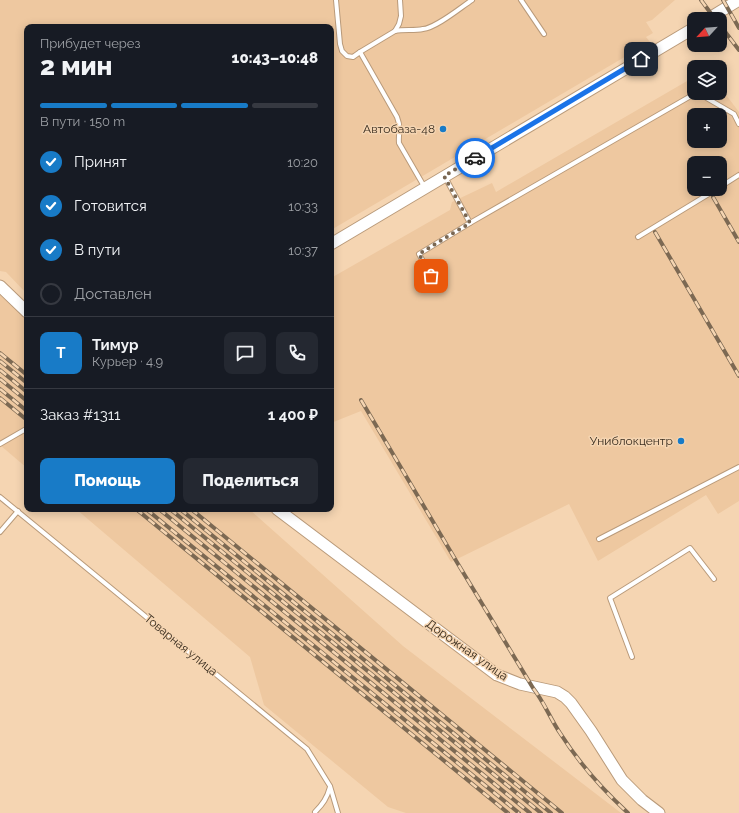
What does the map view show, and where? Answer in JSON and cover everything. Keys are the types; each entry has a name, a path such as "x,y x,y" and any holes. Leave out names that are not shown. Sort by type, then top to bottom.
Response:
{"street":[{"path":"719,12 739,0"},
{"path":"334,242 687,32"},
{"path":"0,286 24,309"},
{"name":"Дорожная улица","path":"280,512 497,675 520,684 557,692 565,698 571,703 583,720 622,780 642,800 659,813"}],"lane":[{"path":"336,0 340,44 342,51 347,56 353,56 395,31 424,29 433,26 472,0"},
{"path":"395,31 401,16 400,0"},
{"path":"522,0 544,34"},
{"path":"360,52 401,126 399,143 425,188"},
{"path":"437,287 419,254 470,223 687,99"},
{"path":"709,100 734,114 739,124"},
{"path":"727,183 739,175"},
{"path":"444,176 470,223"},
{"path":"638,237 705,196"},
{"path":"0,444 24,430"},
{"path":"599,539 739,467"},
{"name":"Товарная улица","path":"0,497 307,749 330,786 338,813"},
{"path":"0,532 18,511"},
{"path":"632,657 610,598 690,548 714,579"},
{"path":"315,812 327,798 330,786"}],"shaded area":[{"path":"0,0 675,0 652,20 646,22 653,33 646,37 650,42 334,228 334,24 24,24 24,291 6,272 0,271"},
{"path":"687,81 687,100 727,100 727,96 739,112 739,501 718,514 706,495 598,561 569,504 451,562 361,411 334,422 334,276 450,210 452,202 492,183 496,192"},
{"path":"0,291 24,311 24,465 0,445"},
{"path":"80,512 252,512 403,646 621,813 406,813 388,807 264,705 250,657"}],"railway":[{"path":"701,0 710,12"},
{"path":"723,0 739,28"},
{"path":"727,34 739,50"},
{"path":"713,197 739,242"},
{"path":"655,232 739,376"},
{"path":"0,353 24,373"},
{"path":"0,361 24,381"},
{"path":"0,370 24,390"},
{"path":"0,379 24,399"},
{"path":"0,389 24,409"},
{"path":"0,398 24,418"},
{"path":"361,400 560,733 591,775 628,813"},
{"path":"140,512 508,813"},
{"path":"150,512 519,813"},
{"path":"163,512 530,813"},
{"path":"174,512 541,813"},
{"path":"184,512 551,813"},
{"path":"195,512 562,813"}],"way so far":[{"path":"431,276 419,254 470,223 444,176 475,158"}],"place":[{"name":"Автобаза-48","path":"443,129"},
{"name":"Униблокцентр","path":"681,441"}],"route":[{"path":"475,158 641,59"}]}
